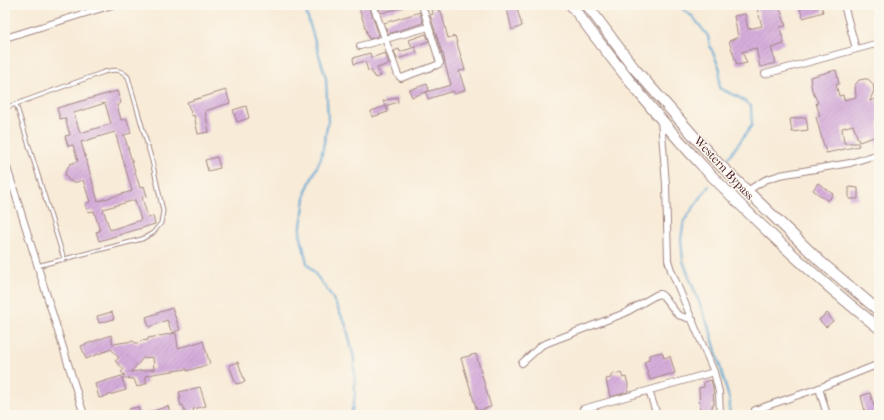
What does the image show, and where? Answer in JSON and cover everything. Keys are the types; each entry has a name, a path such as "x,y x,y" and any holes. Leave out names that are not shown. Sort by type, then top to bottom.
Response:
{"main road":[{"name":"Western Bypass","path":"571,5 624,75 706,170 768,233 879,328"},
{"name":"Western Bypass","path":"587,5 634,68 714,159 821,262 879,311"}],"street":[{"path":"5,38 93,8 112,5"},
{"path":"373,5 398,75 402,78 440,63 422,5"},
{"path":"844,5 856,49"},
{"path":"360,46 429,27"},
{"path":"765,74 879,43"},
{"path":"661,119 666,185 668,260 714,372 720,415"},
{"path":"747,191 765,180 780,175 850,163 879,154"},
{"path":"5,161 84,415"},
{"path":"522,363 542,345 625,313 656,295 660,294 663,296 678,315 693,320"},
{"path":"755,410 820,388 879,364"},
{"path":"583,409 714,372"},
{"path":"820,388 827,415"},
{"path":"650,391 657,415"}],"lane":[{"path":"5,108 113,69 125,73 128,77 152,161 160,196 163,211 160,223 153,233 142,239 38,266"},
{"path":"16,104 64,259"}],"building":[{"path":"369,5 379,36 369,39 359,8"},
{"path":"378,5 404,5 404,7 381,13"},
{"path":"506,5 516,5 522,26 512,30"},
{"path":"756,5 779,5 786,26 780,27 784,44 771,48 776,63 760,67 756,48 742,52 747,63 737,65 729,41 738,37 734,16 745,14 748,29 762,26"},
{"path":"799,5 821,5 823,12 803,18"},
{"path":"438,8 439,12 441,11 448,38 455,36 465,70 459,71 465,90 454,94 453,91 428,99 426,92 451,85 443,53 430,15 433,14 432,10"},
{"path":"420,12 423,23 388,34 384,23"},
{"path":"426,34 429,41 412,47 409,40"},
{"path":"415,47 417,53 397,59 394,51 399,49 400,52"},
{"path":"370,53 371,58 385,53 389,64 377,68 381,76 375,78 371,70 368,71 365,61 354,64 353,58"},
{"path":"836,70 839,84 836,85 839,96 843,95 844,100 856,97 855,85 859,80 868,79 873,84 874,90 870,101 876,99 879,109 879,148 877,148 874,137 859,142 853,125 842,128 844,143 858,143 859,146 826,153 816,117 820,116 816,103 818,103 812,90 810,77"},
{"path":"427,84 429,91 412,97 409,90"},
{"path":"226,90 230,103 205,111 209,132 198,134 194,115 192,116 187,102"},
{"path":"117,91 121,103 117,105 121,120 127,119 131,133 124,135 140,188 144,186 147,196 142,197 148,218 153,216 155,224 99,241 96,232 100,231 94,211 88,212 85,204 90,202 83,180 72,182 68,180 66,176 65,172 70,164 78,161 73,145 68,146 65,136 70,135 65,118 60,119 57,108","holes":["105,103 111,124 80,133 74,113","115,132 132,191 98,201 81,142","135,200 141,220 110,230 103,209"]},
{"path":"397,97 398,102 385,106 383,101"},
{"path":"246,106 249,118 237,122 233,110"},
{"path":"386,106 388,112 372,117 371,111"},
{"path":"806,117 808,130 792,132 790,119"},
{"path":"217,157 220,168 208,171 205,160"},
{"path":"818,183 833,194 828,201 813,190"},
{"path":"849,187 858,188 858,199 849,199"},
{"path":"172,308 180,330 172,333 167,320 149,327 146,317"},
{"path":"112,312 114,319 99,323 97,316"},
{"path":"827,313 833,321 826,327 819,320"},
{"path":"176,333 178,348 203,341 210,364 187,371 187,369 145,376 147,383 137,387 134,379 122,378 126,390 99,398 95,384 125,375 121,372 124,369 115,361 119,358 111,349 86,359 81,346 111,335 113,344 133,341 137,344 140,341 148,340 148,338","holes":["153,357 154,369 131,372 143,358"]},
{"path":"662,352 664,358 670,356 675,373 650,380 644,362 649,360 649,355"},
{"path":"476,354 491,407 477,411 461,358"},
{"path":"238,362 245,382 236,384 229,365"},
{"path":"614,373 621,373 623,378 626,377 628,392 610,397 606,379 611,378 611,375"},
{"path":"711,380 714,405 712,405 713,414 701,415 699,388 704,387 704,382"},
{"path":"200,387 206,406 193,409 195,415 186,415 183,405 181,406 179,392"},
{"path":"870,393 874,406 877,405 879,415 866,415 861,396"},
{"path":"168,406 171,415 144,415 144,414"},
{"path":"138,407 140,415 131,415 129,409"}],"waterway":[{"path":"304,5 326,78 328,122 321,158 306,191 300,233 307,263 331,295 346,325 354,358 355,396 351,415"},
{"path":"678,5 693,17 708,36 710,46 720,69 719,88 740,98 751,106 752,125 729,157"},
{"path":"709,186 684,221 681,239 683,261 711,333 730,402 729,415"}]}
